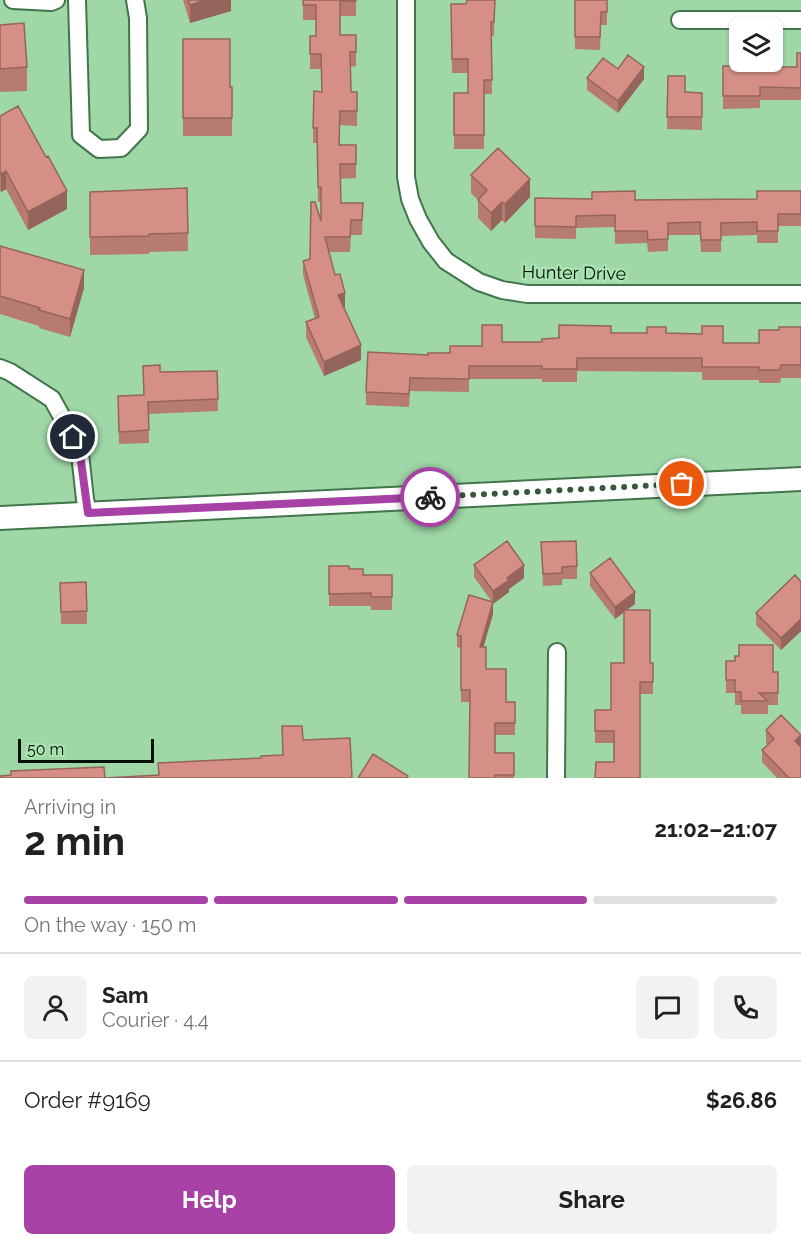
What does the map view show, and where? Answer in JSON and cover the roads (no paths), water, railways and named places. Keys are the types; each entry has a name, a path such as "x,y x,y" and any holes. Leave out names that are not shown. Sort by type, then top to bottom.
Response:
{"street":[{"path":"13,0 51,2 56,0"},
{"path":"77,0 81,135 99,149 122,148 139,129 138,18 135,0"},
{"name":"Hunter Drive","path":"406,0 406,177 410,200 418,219 431,242 446,261 479,282 502,290 527,294 801,294"},
{"path":"680,20 801,20"},
{"path":"0,368 52,399 80,454 88,513"},
{"path":"0,518 801,479"},
{"path":"556,778 557,652"}]}
